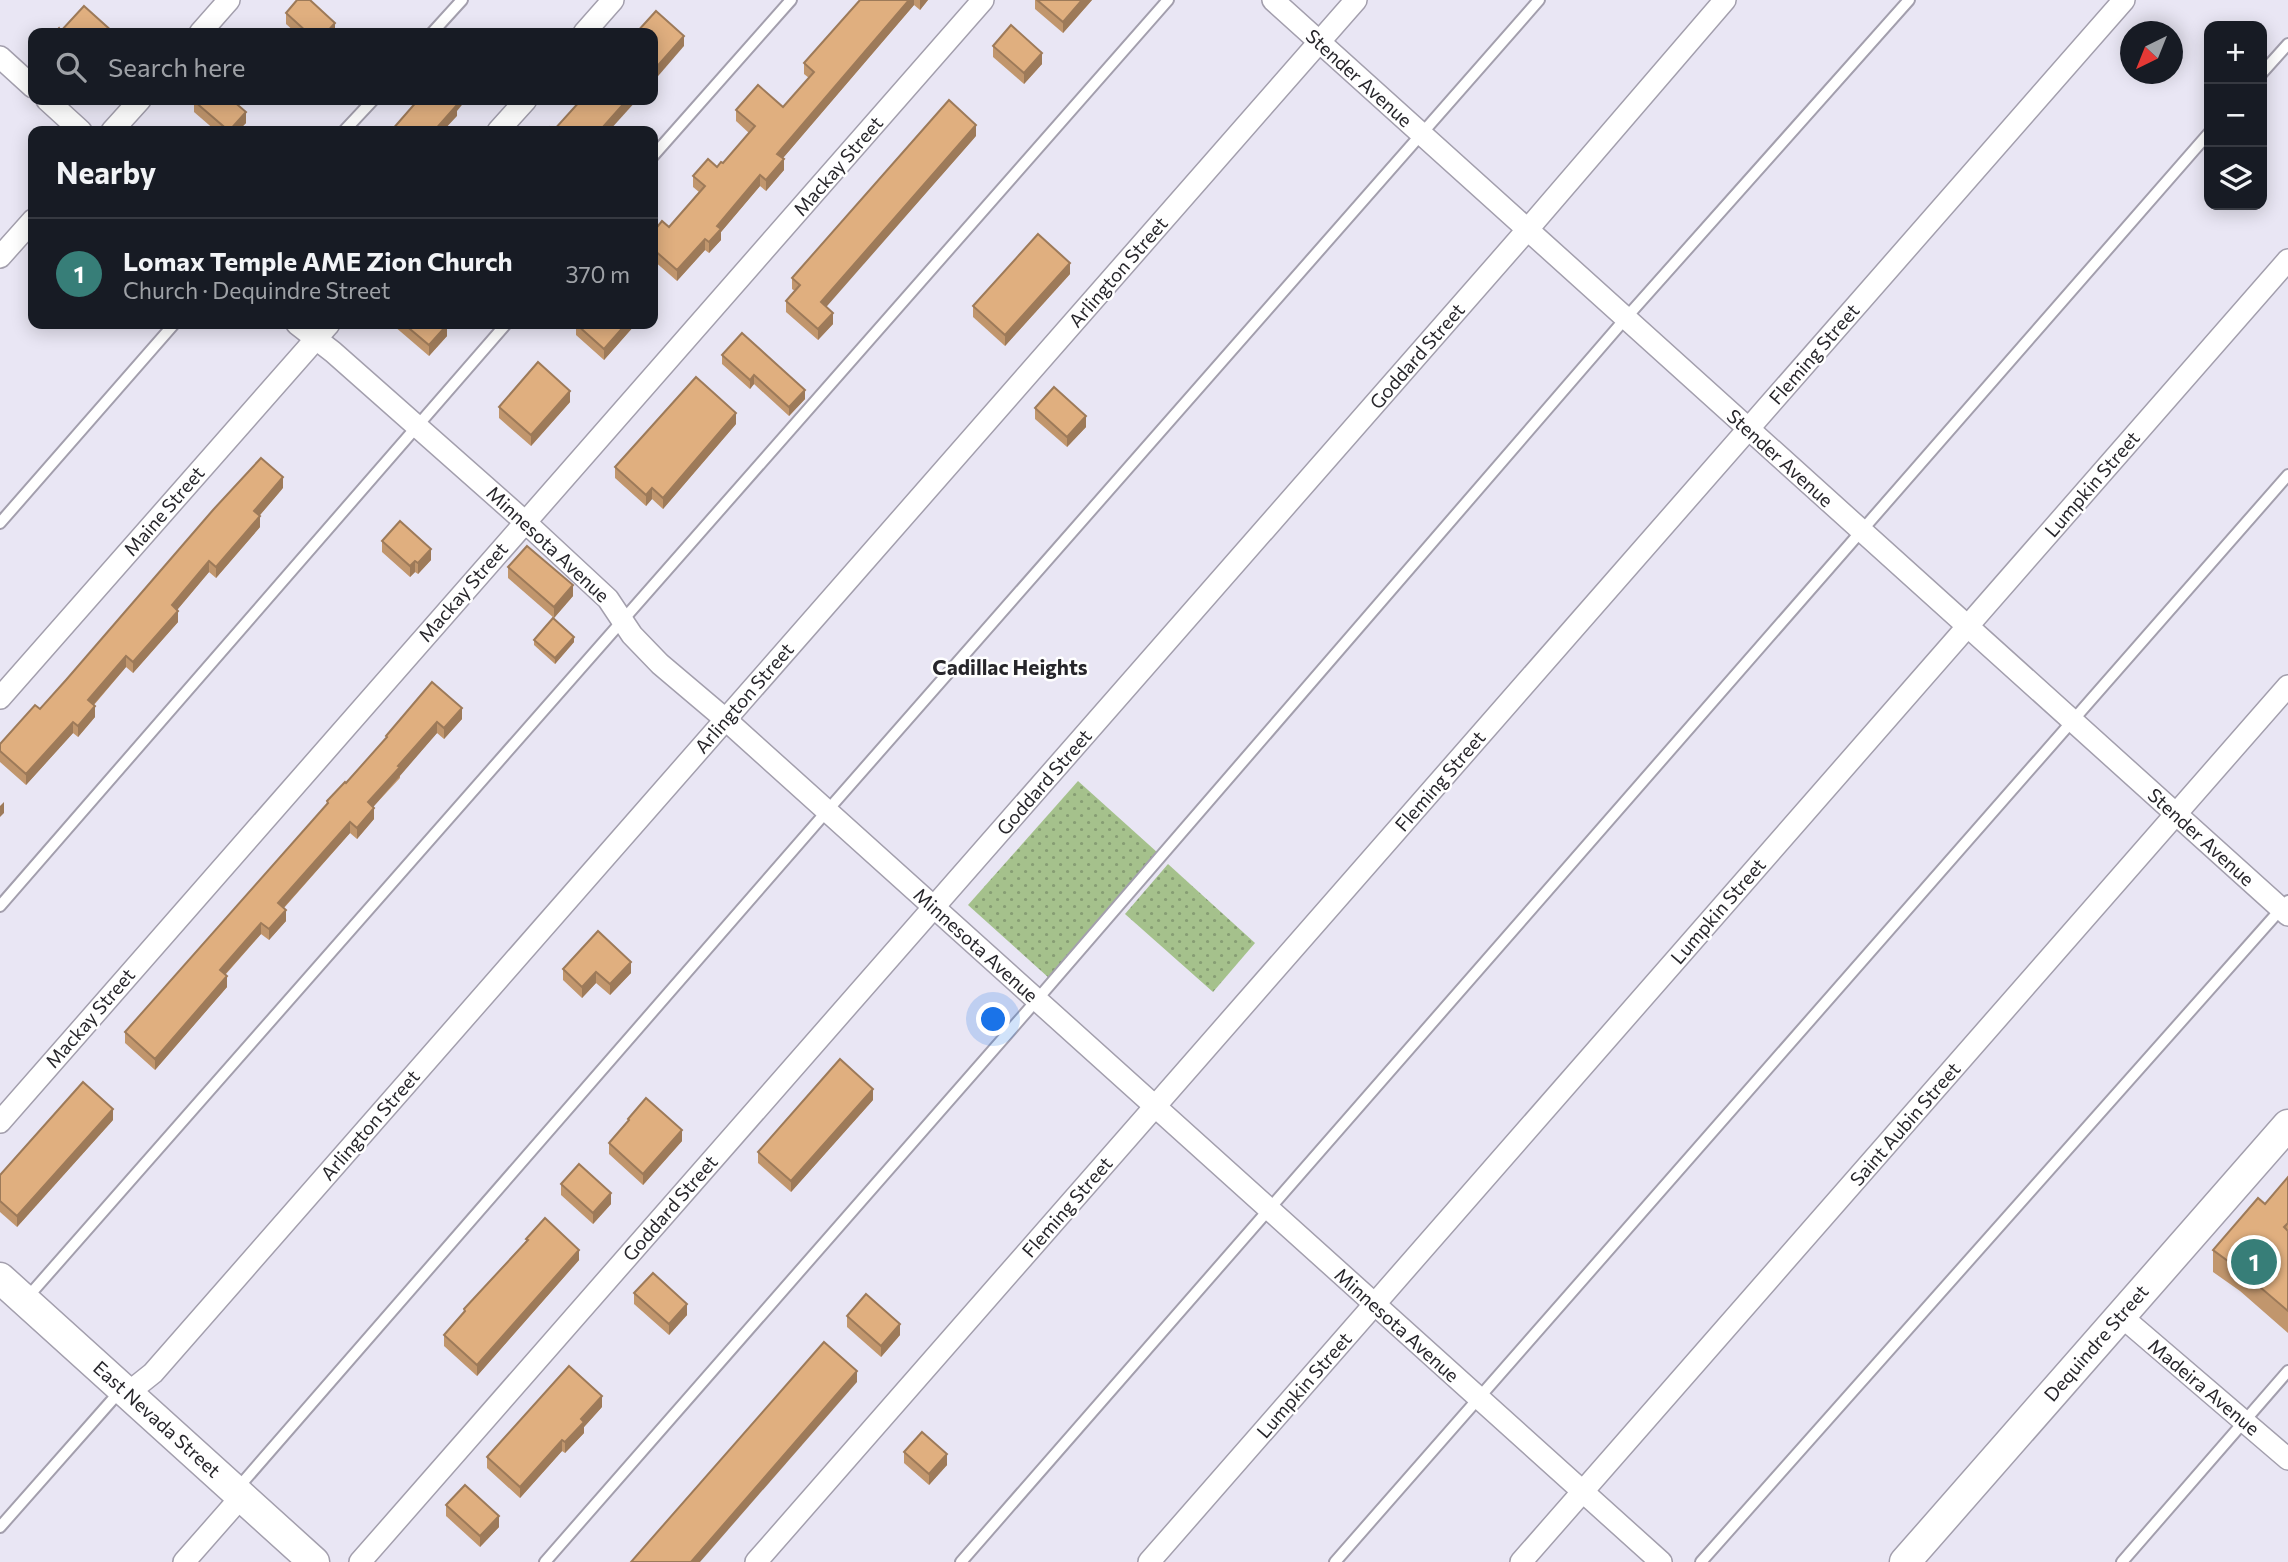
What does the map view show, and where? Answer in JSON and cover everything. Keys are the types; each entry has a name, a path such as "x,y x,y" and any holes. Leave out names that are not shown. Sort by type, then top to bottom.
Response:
{"street":[{"path":"204,28 229,0"},
{"path":"588,28 613,0"},
{"name":"Mackay Street","path":"0,1122 524,521 984,0"},
{"name":"Stender Avenue","path":"1273,0 1967,627 2176,814 2286,908"},
{"name":"Arlington Street","path":"126,1390 162,1363 1356,0"},
{"name":"Goddard Street","path":"360,1562 1528,229 1725,0"},
{"name":"Fleming Street","path":"756,1562 2124,0"},
{"path":"0,57 28,82"},
{"path":"52,105 76,126"},
{"path":"117,126 136,105"},
{"path":"503,126 521,105"},
{"path":"0,257 28,226"},
{"name":"Lumpkin Street","path":"1149,1562 2288,260"},
{"name":"Minnesota Avenue","path":"323,331 417,425 608,599 632,635 660,664 725,719 1661,1562"},
{"name":"Maine Street","path":"0,698 323,331"},
{"name":"Saint Aubin Street","path":"1521,1562 2288,686"},
{"name":"Dequindre Street","path":"1905,1562 2288,1125"},
{"name":"East Nevada Street","path":"7,1287 126,1390 314,1562"},
{"name":"Madeira Avenue","path":"2120,1316 2288,1459"},
{"path":"184,1562 239,1493"}],"lane":[{"path":"436,28 461,0"},
{"path":"658,150 791,0"},
{"path":"7,1287 623,620 1168,0"},
{"path":"239,1493 827,811 1539,0"},
{"path":"545,1562 1037,1000 1625,319 1909,0"},
{"path":"2267,68 2288,44"},
{"path":"349,126 368,105"},
{"path":"961,1562 2204,139"},
{"path":"0,523 170,329"},
{"path":"0,906 502,329"},
{"path":"1335,1562 2288,475"},
{"path":"1701,1562 2286,908"},
{"path":"2122,1562 2288,1371"},
{"path":"0,1527 126,1390"}],"green space":[{"path":"1078,781 1158,853 1049,978 968,905"},
{"path":"1168,864 1255,943 1213,992 1125,914"}],"building":[{"path":"297,0 310,0 335,23 330,28 302,28 286,13"},
{"path":"860,0 909,0 777,154 784,159 766,180 760,175 717,226 721,229 709,242 705,239 677,270 658,253 658,226 662,221 669,227 705,186 693,176 708,159 717,167 723,163 755,126 736,110 758,85 783,107 814,72 804,63"},
{"path":"1037,0 1082,0 1063,22"},
{"path":"84,6 108,28 64,28"},
{"path":"656,11 684,36 658,65 658,28 641,28"},
{"path":"1011,25 1042,53 1024,73 993,46"},
{"path":"949,100 976,125 821,302 833,313 818,329 786,301 800,285 792,278"},
{"path":"199,105 238,105 246,112 233,126 223,126"},
{"path":"414,105 457,105 438,126 395,126"},
{"path":"576,105 623,105 604,126 558,126"},
{"path":"1038,234 1070,263 1005,335 973,306"},
{"path":"410,329 443,329 429,345"},
{"path":"582,329 622,329 604,349"},
{"path":"742,333 805,390 789,407 754,375 750,380 722,355"},
{"path":"538,362 570,391 531,435 499,407"},
{"path":"696,377 736,413 663,498 652,488 646,495 615,467"},
{"path":"1054,387 1086,416 1067,437 1035,408"},
{"path":"261,458 283,477 254,511 260,516 216,567 209,561 172,605 178,611 133,662 126,656 88,700 95,706 78,726 73,722 26,774 0,751 0,744 35,705 40,709"},
{"path":"400,521 431,549 418,563 415,561 410,566 382,541"},
{"path":"527,546 573,585 554,607 508,567"},
{"path":"553,618 574,637 555,658 534,640"},
{"path":"432,682 462,708 444,728 437,722 368,802 374,808 357,828 350,822 278,903 286,910 269,929 261,923 220,970 227,976 155,1059 125,1032 327,801 387,737"},
{"path":"598,931 631,962 610,984 596,972 582,987 563,969"},
{"path":"840,1059 873,1089 791,1181 758,1152"},
{"path":"83,1082 113,1109 17,1216 0,1201 0,1175"},
{"path":"646,1098 682,1130 643,1174 609,1143"},
{"path":"579,1164 611,1193 593,1213 561,1184"},
{"path":"2288,1177 2288,1223 2284,1227 2288,1231 2288,1311 2213,1250 2258,1198 2265,1204"},
{"path":"545,1218 579,1250 477,1365 444,1335"},
{"path":"653,1273 687,1304 669,1324 634,1293"},
{"path":"866,1294 900,1324 881,1346 847,1316"},
{"path":"824,1342 857,1371 691,1562 631,1562"},
{"path":"569,1366 602,1396 581,1419 584,1422 565,1442 562,1440 520,1487 487,1457"},
{"path":"922,1432 947,1454 929,1474 904,1452"},
{"path":"465,1485 499,1516 480,1536 446,1505"}],"place":[{"name":"Lomax Temple AME Zion Church","path":"2254,1262"}],"district":[{"name":"Cadillac Heights","path":"1010,668"}]}
